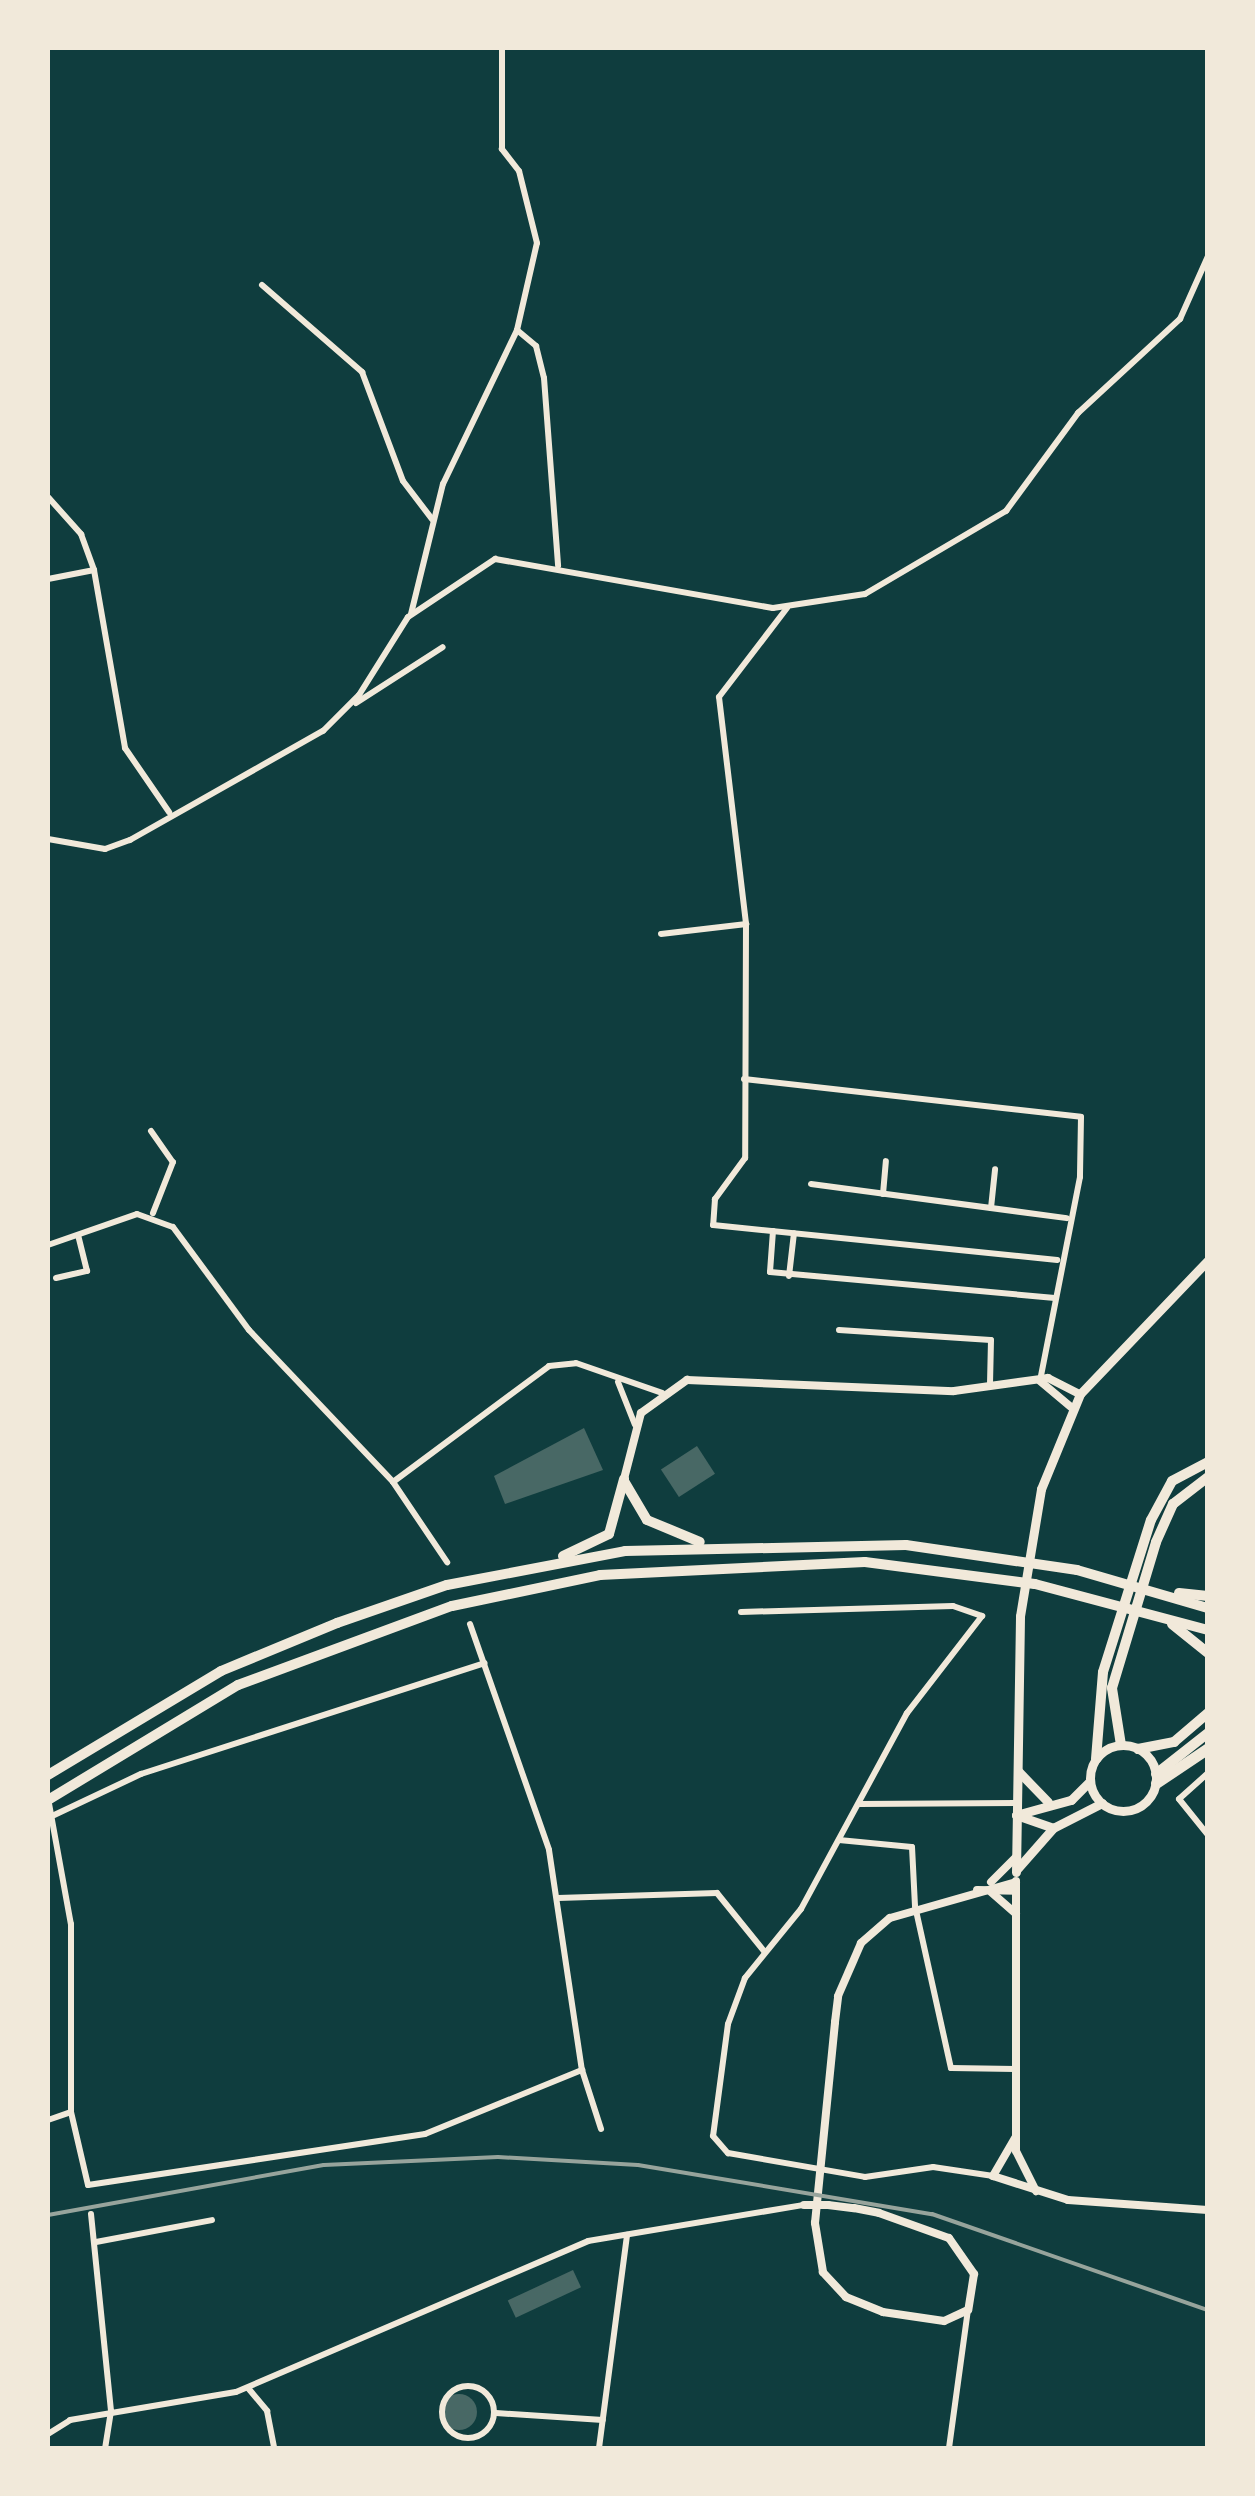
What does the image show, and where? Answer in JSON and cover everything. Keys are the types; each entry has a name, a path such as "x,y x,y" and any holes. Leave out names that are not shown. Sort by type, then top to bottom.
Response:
{"highway":[{"path":"1096,1759 1115,1651 1150,1540 1172,1482 1208,1462"},
{"path":"1150,1540 1173,1504 1208,1477"},
{"path":"624,1479 646,1520 706,1544"},
{"path":"547,1563 609,1534 624,1479"},
{"path":"48,1774 221,1670 447,1585 547,1563 706,1544 906,1545 1208,1596"},
{"path":"48,1799 238,1685 452,1606 551,1582 866,1562 1035,1584 1208,1630"},
{"path":"1156,1590 1208,1608"},
{"path":"1149,1612 1208,1653"},
{"path":"1115,1651 1110,1705 1121,1745"},
{"path":"1138,1749 1174,1742 1208,1713"},
{"path":"1156,1779 1208,1733"},
{"path":"1156,1779 1208,1748"}],"main road":[{"path":"1016,1881 1020,1616 1032,1526 1071,1407 1208,1260"},
{"path":"1016,1815 1048,1802 1071,1800 1090,1782 1096,1759 1121,1745 1138,1749 1156,1779 1130,1810 1102,1803 1053,1828 1016,1881"},
{"path":"1016,1768 1048,1802"},
{"path":"1090,1782 1102,1803"},
{"path":"1016,1815 1053,1828"}],"street":[{"path":"349,708 409,616 432,520 517,330 537,243 519,172 502,149 502,48"},
{"path":"409,616 496,559 558,565 600,580 787,607 865,594 1006,511 1078,413 1180,319 1208,256"},
{"path":"262,286 362,372 403,480 432,520"},
{"path":"517,330 536,346 544,378 558,565"},
{"path":"48,497 81,534 94,570 121,693 119,733 169,812"},
{"path":"48,579 94,570"},
{"path":"787,607 720,697 746,924 744,1158 716,1199 712,1225 1057,1260"},
{"path":"48,839 105,849 323,732 349,708 443,647"},
{"path":"661,934 746,924"},
{"path":"744,1078 1082,1117 1080,1177 1057,1260 1055,1298 1040,1380"},
{"path":"151,1131 172,1162 153,1214"},
{"path":"883,1194 886,1161"},
{"path":"991,1208 995,1169"},
{"path":"811,1184 1067,1218"},
{"path":"48,1244 153,1214"},
{"path":"153,1214 393,1482 448,1562"},
{"path":"773,1232 770,1272 1055,1298"},
{"path":"789,1276 794,1234"},
{"path":"56,1278 87,1271 78,1236"},
{"path":"839,1330 990,1340 990,1384"},
{"path":"393,1482 550,1366 576,1364 617,1381 662,1393"},
{"path":"634,1425 662,1393 713,1377 954,1391 1040,1380 1080,1394"},
{"path":"1040,1380 1071,1407"},
{"path":"617,1381 634,1425 624,1479"},
{"path":"626,1403 639,1387"},
{"path":"740,1612 803,1604 982,1614 908,1712 839,1840 764,1952 728,2024 712,2120 719,2146 865,2178 932,2167 997,2177 1036,2190 1208,2210"},
{"path":"470,1624 558,1898 582,2070 601,2128"},
{"path":"50,1817 127,1779 485,1663"},
{"path":"1208,1773 1179,1799 1208,1835"},
{"path":"48,1799 71,1924 71,2112 88,2185 426,2134 582,2070"},
{"path":"859,1804 1016,1804"},
{"path":"839,1840 912,1847 910,1908 951,2068 1015,2069"},
{"path":"990,1888 1016,1857"},
{"path":"968,2310 930,2320 846,2297 824,2272 814,2238 843,1976 861,1943 910,1908 1016,1881 1015,2138 1016,2151 1036,2190"},
{"path":"990,1888 1016,1914"},
{"path":"558,1898 717,1893 764,1952"},
{"path":"48,2120 71,2112"},
{"path":"997,2177 1015,2138"},
{"path":"997,2177 1016,2151"},
{"path":"48,2434 111,2411 248,2388 588,2241 804,2205 880,2213 950,2238 974,2274 949,2448"},
{"path":"90,2214 111,2411 105,2448"},
{"path":"96,2242 212,2220"},
{"path":"600,2448 628,2235"},
{"path":"248,2388 267,2411 274,2448"},
{"path":"445,2391 489,2394 496,2413 490,2432 441,2429 445,2391"},
{"path":"496,2413 603,2420"}],"building":[{"path":"584,1428 603,1470 505,1504 494,1476"},
{"path":"697,1446 715,1474 679,1497 661,1469"},
{"path":"573,2270 581,2287 516,2318 508,2300"},
{"path":"459,2394 471,2400 477,2412 471,2424 459,2430 447,2424 441,2412 447,2400"}],"railway":[{"path":"48,2215 324,2165 498,2157 638,2165 932,2214 1208,2310"}]}
